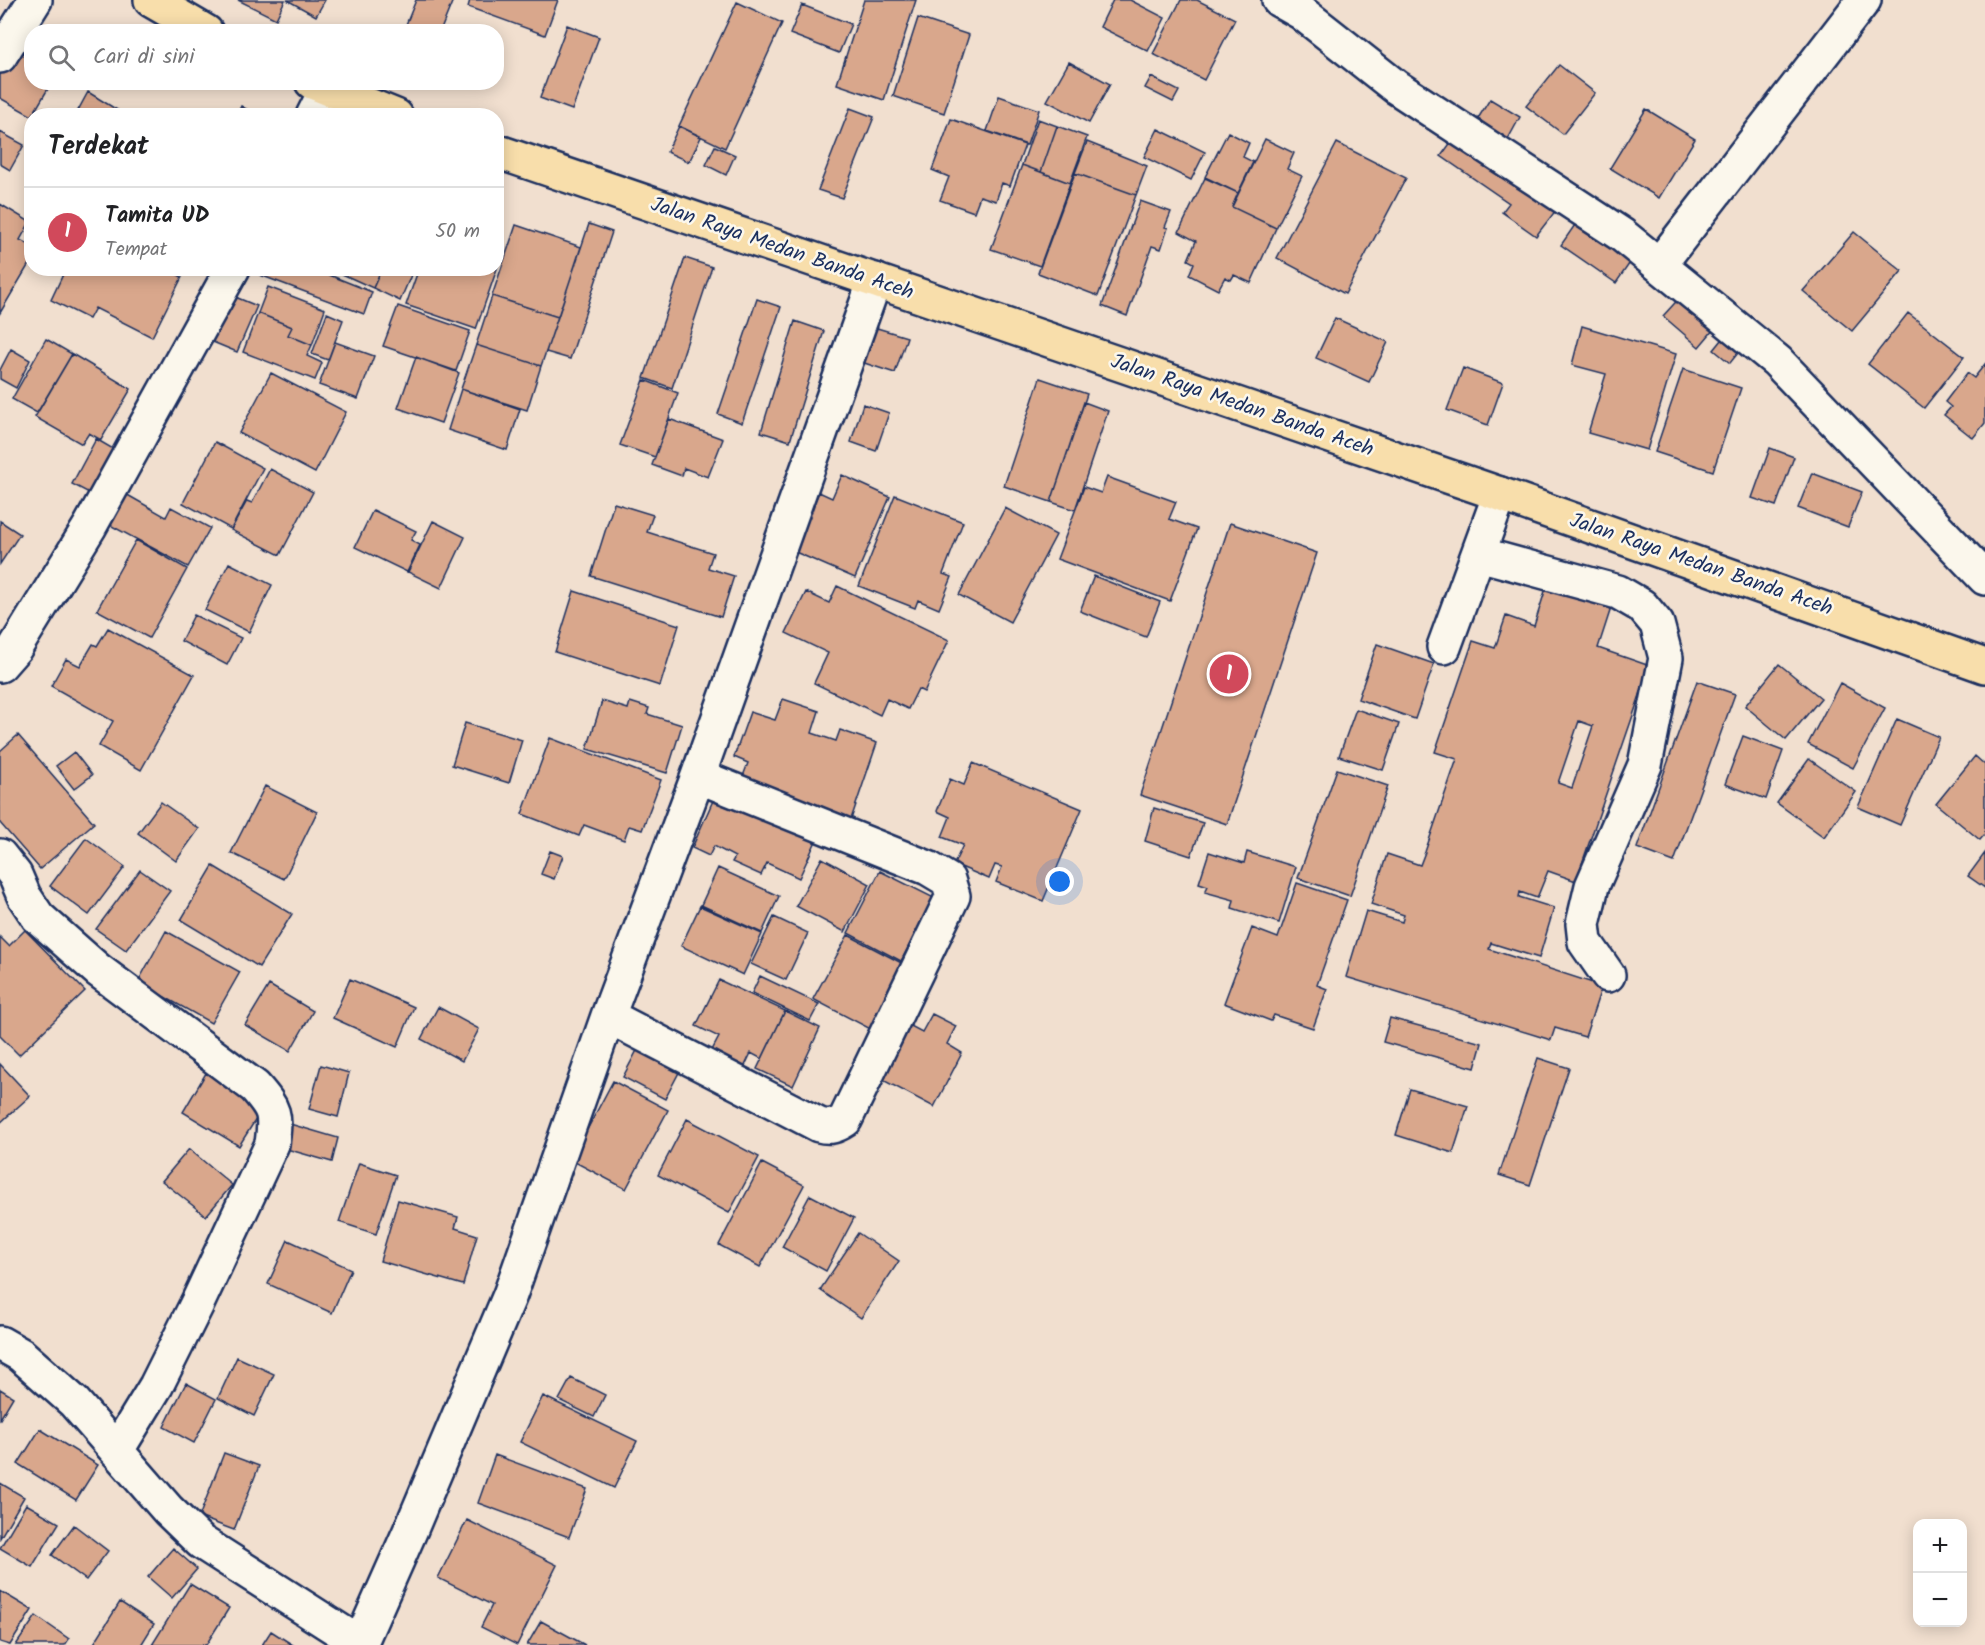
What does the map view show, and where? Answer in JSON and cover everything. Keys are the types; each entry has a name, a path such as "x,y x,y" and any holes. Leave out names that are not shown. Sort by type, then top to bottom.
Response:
{"highway":[{"path":"151,0 192,24"},
{"path":"317,96 364,108"},
{"name":"Jalan Raya Medan Banda Aceh","path":"504,154 1500,494 1985,666"}],"street":[{"path":"0,56 35,0"},
{"path":"1280,0 1302,13 1396,87 1622,235 1777,361 1985,578"},
{"path":"1659,265 1864,0"},
{"path":"0,665 15,648 90,526 229,276"},
{"path":"0,1343 21,1355 74,1402 168,1510 201,1542 361,1644 510,1295 608,1016 698,776 874,280"},
{"path":"1444,647 1500,494"},
{"path":"1479,554 1618,592 1642,606 1657,624 1666,658 1645,765 1592,886 1583,924 1585,942 1608,975"},
{"path":"608,1016 819,1125 836,1126 845,1120 953,896 948,880 928,868 698,776"},
{"path":"5,873 38,917 99,970 255,1087 268,1102 275,1120 272,1144 197,1304 156,1386 117,1450"}],"building":[{"path":"238,0 285,0 276,19"},
{"path":"287,0 325,0 316,16"},
{"path":"416,0 453,0 443,24 406,24"},
{"path":"470,0 558,0 545,35 468,7"},
{"path":"864,0 916,0 884,100 837,84"},
{"path":"1113,0 1130,0 1165,18 1148,51 1100,27"},
{"path":"1181,0 1197,0 1235,19 1204,80 1153,54"},
{"path":"737,2 782,23 725,148 679,126"},
{"path":"802,5 851,24 839,53 790,34"},
{"path":"918,18 969,35 944,113 893,96"},
{"path":"567,25 599,37 572,110 540,98"},
{"path":"18,35 24,38 24,90 47,90 37,108 24,108 24,112 0,98 0,66"},
{"path":"1069,62 1110,84 1089,123 1047,101"},
{"path":"1559,65 1595,93 1563,134 1526,106"},
{"path":"1151,77 1179,91 1173,102 1145,88"},
{"path":"88,92 114,108 79,108"},
{"path":"999,96 1039,110 1027,145 987,131"},
{"path":"1490,99 1520,117 1508,139 1477,120"},
{"path":"850,108 874,117 842,198 818,190"},
{"path":"1646,109 1695,139 1659,198 1610,168"},
{"path":"951,119 1025,145 1010,186 1002,183 996,201 980,196 974,212 940,200 949,177 932,170"},
{"path":"1038,119 1057,126 1041,172 1022,165"},
{"path":"679,126 701,137 689,162 667,152"},
{"path":"1057,126 1087,137 1070,183 1041,172"},
{"path":"1158,129 1205,152 1191,180 1144,157"},
{"path":"0,132 24,145 10,170 0,164"},
{"path":"1228,132 1249,143 1243,157 1253,162 1238,193 1205,177"},
{"path":"1457,134 1560,205 1536,236 1502,212 1509,203 1441,156"},
{"path":"1265,139 1294,153 1287,169 1302,176 1276,228 1232,207"},
{"path":"1087,142 1147,166 1136,195 1075,173"},
{"path":"1337,143 1406,178 1345,294 1277,258"},
{"path":"715,146 735,155 726,175 706,165"},
{"path":"1022,165 1070,183 1040,266 991,249"},
{"path":"1075,173 1136,195 1098,296 1038,273"},
{"path":"1205,178 1238,193 1232,207 1276,228 1251,283 1234,275 1231,280 1225,277 1218,290 1189,275 1194,263 1188,260 1196,241 1179,232"},
{"path":"1140,201 1171,212 1165,227 1168,228 1161,249 1152,246 1127,316 1102,306"},
{"path":"0,204 24,218 24,233 20,240 24,242 24,272 0,313"},
{"path":"1579,219 1634,257 1616,283 1561,245"},
{"path":"589,224 612,232 570,359 546,352"},
{"path":"516,225 581,247 558,317 492,296 499,276 504,276 504,260"},
{"path":"1854,232 1902,271 1852,331 1803,291"},
{"path":"685,258 712,267 672,388 644,378"},
{"path":"62,276 182,277 152,337 95,308 89,319 51,300"},
{"path":"263,276 332,276 372,292 364,314"},
{"path":"347,276 378,276 373,288"},
{"path":"378,276 411,276 400,301 373,288"},
{"path":"416,276 494,276 476,329 406,305"},
{"path":"268,287 325,309 312,345 288,335 292,327 258,313"},
{"path":"1684,293 1720,322 1699,347 1663,316"},
{"path":"228,294 257,306 237,352 208,340"},
{"path":"492,296 558,317 541,366 476,345"},
{"path":"757,299 781,307 742,423 718,414"},
{"path":"398,306 470,331 456,371 383,346"},
{"path":"258,313 292,327 288,335 312,345 307,356 322,363 315,380 243,352"},
{"path":"327,313 343,320 328,360 312,354"},
{"path":"1908,313 1964,357 1924,408 1868,364"},
{"path":"1335,318 1388,342 1369,382 1316,358"},
{"path":"795,321 824,331 790,441 761,432"},
{"path":"867,325 907,337 895,373 855,360"},
{"path":"1582,326 1676,354 1647,450 1588,433 1606,374 1572,365"},
{"path":"1730,330 1746,343 1730,363 1714,350"},
{"path":"46,339 72,354 37,413 12,399"},
{"path":"335,342 374,356 358,399 319,385"},
{"path":"476,345 541,366 527,410 461,389"},
{"path":"11,349 30,360 16,388 0,379 0,370"},
{"path":"72,354 131,389 101,440 89,433 82,444 35,417"},
{"path":"416,357 459,373 441,423 398,408"},
{"path":"1985,364 1985,423 1973,438 1944,415 1951,407 1945,402 1967,373 1974,378"},
{"path":"1463,368 1503,383 1488,425 1447,410"},
{"path":"1683,369 1741,388 1713,471 1655,452"},
{"path":"271,373 346,412 315,473 239,433"},
{"path":"1040,378 1087,394 1051,502 1004,486"},
{"path":"644,380 678,393 655,457 620,445"},
{"path":"461,389 520,409 507,450 448,430"},
{"path":"1084,402 1108,411 1075,510 1051,502"},
{"path":"863,404 889,413 876,451 851,442"},
{"path":"669,419 723,439 708,477 684,468 682,476 652,465"},
{"path":"96,439 115,450 91,494 72,484"},
{"path":"215,442 263,468 231,529 183,503"},
{"path":"1770,448 1794,457 1776,506 1752,498"},
{"path":"270,469 313,492 280,555 231,530 247,501 252,503"},
{"path":"1812,473 1862,492 1848,527 1798,508"},
{"path":"842,475 890,497 855,578 793,551 819,492 832,498"},
{"path":"1107,477 1176,502 1169,519 1197,529 1170,601 1057,559 1084,487 1101,493"},
{"path":"124,493 166,517 171,507 210,528 188,567 108,524"},
{"path":"895,495 963,522 943,574 952,577 939,609 918,600 915,608 859,586"},
{"path":"614,503 653,515 647,532 713,553 708,568 734,576 721,617 591,576"},
{"path":"1005,508 1056,535 1010,622 959,595"},
{"path":"373,510 416,531 411,540 420,545 407,572 355,547"},
{"path":"0,521 20,534 0,564"},
{"path":"433,521 465,537 441,588 408,572"},
{"path":"1230,523 1317,553 1227,824 1140,795"},
{"path":"136,540 187,569 149,638 97,610"},
{"path":"229,563 272,585 249,632 205,610"},
{"path":"1094,576 1160,602 1146,637 1080,611"},
{"path":"837,586 949,640 924,692 918,689 908,709 887,699 880,715 814,683 828,653 786,633 806,592 829,603"},
{"path":"1546,588 1611,608 1598,648 1650,666 1576,881 1548,871 1537,898 1520,892 1519,897 1554,908 1539,958 1491,943 1489,949 1602,986 1585,1037 1555,1028 1551,1040 1346,977 1366,911 1402,922 1404,915 1371,904 1387,854 1420,865 1457,759 1435,752 1473,641 1495,648 1506,616 1534,626","holes":["1579,721 1593,726 1572,788 1558,783"]},
{"path":"574,591 679,625 660,686 555,652"},
{"path":"194,615 241,638 227,665 181,641"},
{"path":"108,628 194,675 141,770 99,746 113,721 51,686 66,659 80,666 93,644 97,646"},
{"path":"1377,644 1434,664 1415,719 1358,699"},
{"path":"1779,664 1821,698 1786,740 1745,706"},
{"path":"1697,681 1735,694 1674,862 1637,848"},
{"path":"1840,683 1885,708 1853,768 1808,744"},
{"path":"783,699 819,711 812,733 836,741 840,730 877,743 848,828 794,809 798,798 742,779 748,763 734,757 750,712 775,720"},
{"path":"602,701 628,709 630,702 649,708 647,714 682,725 667,773 587,749"},
{"path":"1356,709 1399,724 1383,770 1339,756"},
{"path":"1897,719 1939,737 1900,825 1858,807"},
{"path":"465,723 522,740 509,783 452,765"},
{"path":"18,735 94,823 40,869 0,823 0,751"},
{"path":"1743,736 1783,751 1766,799 1725,784"},
{"path":"550,738 661,780 642,830 629,826 624,840 584,825 579,836 522,814"},
{"path":"74,752 92,775 74,789 56,766"},
{"path":"1975,756 1985,765 1985,834 1980,840 1936,804"},
{"path":"1809,759 1856,792 1824,837 1777,803"},
{"path":"973,763 1082,809 1043,901 996,882 1002,867 995,865 989,879 954,864 963,845 942,837 950,817 937,811 950,779 964,785"},
{"path":"1337,769 1388,786 1350,896 1298,878"},
{"path":"265,786 317,812 284,879 231,853"},
{"path":"715,796 816,841 799,878 767,863 761,875 732,862 735,857 714,846 709,856 692,848"},
{"path":"161,802 199,829 176,861 138,833"},
{"path":"1154,808 1203,823 1191,856 1145,841"},
{"path":"86,838 125,867 89,915 50,886"},
{"path":"550,851 563,856 554,879 541,874"},
{"path":"1209,852 1244,863 1247,852 1296,867 1279,923 1232,908 1234,900 1205,892 1208,886 1199,883"},
{"path":"1985,853 1985,888 1968,876"},
{"path":"822,858 870,884 845,932 796,906"},
{"path":"213,866 292,914 259,967 181,920"},
{"path":"718,868 779,896 762,933 701,905"},
{"path":"140,870 170,891 126,950 96,929"},
{"path":"880,871 934,898 901,961 848,933"},
{"path":"1297,883 1347,900 1317,985 1327,989 1313,1028 1274,1015 1271,1021 1224,1003 1252,928 1278,938"},
{"path":"700,906 762,934 743,975 681,946"},
{"path":"774,917 808,933 786,980 751,964"},
{"path":"25,930 85,991 19,1055 0,1036 0,937 9,946"},
{"path":"166,931 240,972 211,1023 138,982"},
{"path":"848,935 913,969 882,1035 813,999"},
{"path":"760,976 819,1004 810,1021 752,993"},
{"path":"350,979 414,1007 397,1047 333,1018"},
{"path":"719,980 785,1011 762,1059 751,1053 742,1072 709,1056 719,1037 696,1026"},
{"path":"269,985 313,1011 290,1051 245,1025"},
{"path":"438,1007 479,1029 462,1061 421,1039"},
{"path":"785,1011 820,1028 793,1086 757,1069"},
{"path":"932,1014 956,1026 947,1044 962,1053 934,1107 881,1079 909,1025 922,1032"},
{"path":"1390,1018 1482,1043 1475,1068 1383,1042"},
{"path":"643,1039 685,1061 665,1099 623,1077"},
{"path":"1538,1058 1569,1068 1530,1185 1499,1175"},
{"path":"0,1064 30,1096 0,1123"},
{"path":"321,1065 349,1073 338,1117 309,1109"},
{"path":"206,1073 263,1108 239,1146 183,1112"},
{"path":"613,1081 668,1110 626,1189 571,1160"},
{"path":"1410,1089 1468,1106 1453,1153 1396,1135"},
{"path":"687,1119 759,1157 729,1213 658,1175"},
{"path":"290,1124 338,1138 332,1162 283,1148"},
{"path":"189,1149 232,1185 206,1216 162,1181"},
{"path":"359,1163 396,1175 376,1234 339,1222"},
{"path":"762,1163 804,1185 760,1267 719,1245"},
{"path":"810,1195 854,1218 826,1271 782,1247"},
{"path":"398,1200 458,1217 455,1228 477,1235 463,1285 380,1261"},
{"path":"858,1233 899,1261 861,1318 820,1290"},
{"path":"288,1240 351,1269 332,1313 268,1284"},
{"path":"237,1357 274,1374 254,1416 218,1398"},
{"path":"571,1378 605,1395 594,1417 559,1400"},
{"path":"186,1383 216,1399 194,1443 164,1427"},
{"path":"0,1389 13,1397 0,1419"},
{"path":"543,1396 637,1441 614,1488 520,1442"},
{"path":"40,1429 98,1465 76,1500 18,1464"},
{"path":"224,1453 259,1466 234,1530 199,1517"},
{"path":"495,1455 587,1489 569,1537 478,1503"},
{"path":"0,1483 24,1497 0,1538"},
{"path":"26,1504 59,1523 32,1567 0,1548"},
{"path":"467,1520 557,1565 517,1645 481,1627 492,1605 438,1578"},
{"path":"74,1525 108,1551 86,1580 52,1555"},
{"path":"173,1548 197,1569 172,1598 148,1577"},
{"path":"190,1584 229,1608 206,1645 152,1645"},
{"path":"0,1591 32,1610 10,1645 0,1642"},
{"path":"120,1602 154,1624 141,1645 93,1645"},
{"path":"36,1616 69,1639 65,1645 16,1645"},
{"path":"541,1621 585,1645 527,1645"},
{"path":"271,1631 293,1645 262,1645"}],"place":[{"name":"Tamita UD","path":"1229,674"}]}
